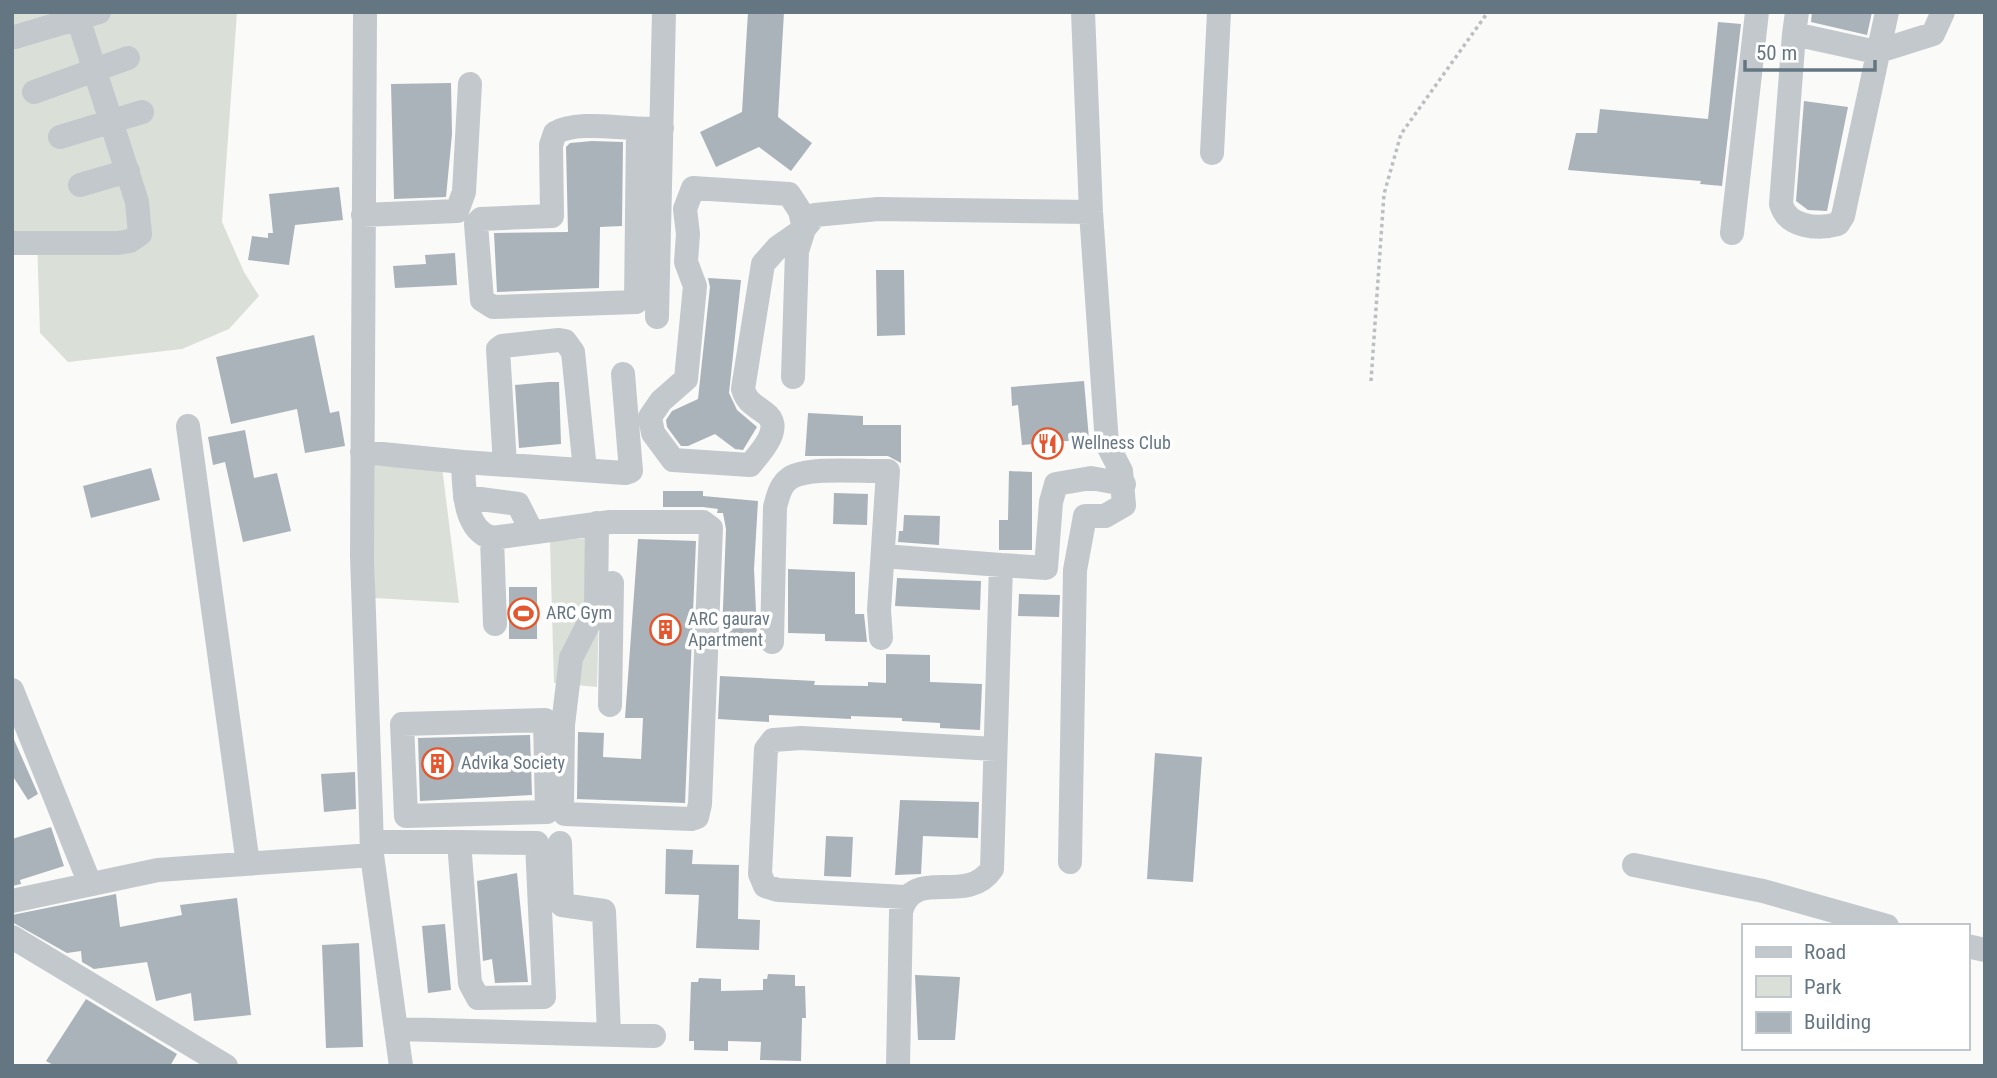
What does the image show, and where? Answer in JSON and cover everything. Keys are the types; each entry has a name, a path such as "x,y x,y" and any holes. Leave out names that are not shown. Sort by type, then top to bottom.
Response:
{"street":[{"path":"365,12 362,452 372,849 401,1066"},
{"path":"650,129 582,127 563,128 555,133 551,145 552,216 481,219 476,224 482,300 485,305 493,307 636,302 650,129 664,12"},
{"path":"1070,862 1075,570 1079,536 1086,516 1105,516 1124,505 1121,471 1107,444 1091,212 1083,12"},
{"path":"1212,153 1219,12"},
{"path":"1732,233 1757,12"},
{"path":"1887,12 1876,52 1843,216 1838,224 1829,226 1792,222 1784,216 1781,204 1795,23 1876,52 1933,34 1943,12"},
{"path":"12,243 118,243 137,238 140,214 95,70 85,14 15,37"},
{"path":"34,92 128,58"},
{"path":"363,215 457,211 464,192 470,84"},
{"path":"60,137 142,112"},
{"path":"650,129 657,317"},
{"path":"80,185 128,172"},
{"path":"793,377 797,251 804,229 800,211 789,194 693,188 685,209 688,234 685,262 695,286 686,379 661,401 650,416 653,433 673,460 750,465 769,443 772,426 767,414 756,409 745,396 744,374 763,264 778,247 804,229 815,215 878,209 1091,212"},
{"path":"505,465 498,349 502,346 559,340 570,346 573,352 585,470"},
{"path":"362,452 625,474 633,468 622,373"},
{"path":"188,426 248,864"},
{"path":"463,462 465,497 478,531 492,538 605,522 703,522 711,528 701,804 697,817 691,819 565,814 562,805 565,712 571,658 596,609 605,522"},
{"path":"772,642 775,507 779,491 789,479 808,472 888,471 881,638"},
{"path":"883,556 1046,568 1052,488 1056,484 1091,478 1124,484"},
{"path":"465,497 517,504 532,532"},
{"path":"605,522 610,705"},
{"path":"492,538 495,624"},
{"path":"898,1066 901,912 905,897 916,888 968,887 984,881 992,869 1000,565"},
{"path":"12,690 90,884"},
{"path":"371,815 406,816 547,812 545,720 402,723 406,816"},
{"path":"905,897 765,886 760,874 765,749 773,740 801,738 995,749"},
{"path":"12,901 158,870 248,864 458,842 537,843 544,998 478,998 470,983 458,842"},
{"path":"560,843 562,905 604,911 609,1034"},
{"path":"1634,865 1763,891 1880,924"},
{"path":"12,937 226,1066"},
{"path":"396,1029 654,1035"}],"path":[{"path":"1371,381 1384,194 1401,134 1488,12"}],"green space":[{"path":"12,12 237,12 222,222 244,272 259,296 229,329 182,349 68,362 40,333 37,238 12,234"},
{"path":"372,466 442,467 459,603 375,598"},
{"path":"601,537 597,687 554,683 550,541"}],"building":[{"path":"748,12 784,12 778,117 812,143 791,171 759,147 716,167 700,132 742,112"},
{"path":"1812,12 1872,12 1867,35 1811,22"},
{"path":"1718,22 1741,24 1722,186 1700,184 1701,181 1568,170 1576,133 1597,133 1600,109 1708,119"},
{"path":"451,83 452,134 446,197 394,199 391,84"},
{"path":"1804,101 1848,107 1827,211 1808,210 1796,201"},
{"path":"623,142 622,226 600,227 599,288 497,292 494,233 568,232 566,147 570,143"},
{"path":"339,187 343,220 295,225 289,265 248,260 252,236 268,238 268,233 273,233 269,194"},
{"path":"455,253 457,285 395,288 393,266 426,264 425,255"},
{"path":"876,270 904,270 905,335 877,336"},
{"path":"708,278 741,280 729,393 737,410 757,427 743,450 735,449 715,434 688,446 681,446 667,427 666,420 672,411 698,399 710,287"},
{"path":"314,335 330,413 339,411 345,446 305,453 297,409 231,424 216,357"},
{"path":"1084,381 1089,439 1022,445 1018,405 1012,406 1011,387"},
{"path":"559,382 561,444 519,448 515,385"},
{"path":"808,413 863,416 863,425 901,425 901,463 888,456 805,456"},
{"path":"245,430 254,478 277,473 291,531 243,542 225,462 213,465 208,437"},
{"path":"151,468 160,500 91,518 83,486"},
{"path":"1009,471 1032,472 1032,550 999,550 999,520 1008,520"},
{"path":"663,491 703,491 703,496 758,501 754,569 757,633 722,634 726,529 723,513 717,513 718,509 703,507 663,507"},
{"path":"834,493 868,494 867,525 833,524"},
{"path":"904,515 940,516 939,545 898,542 899,531 903,531"},
{"name":"ARC gaurav Apartment","path":"638,539 696,541 685,803 577,799 578,732 604,733 603,757 641,759 643,718 625,718"},
{"path":"788,569 855,572 855,614 864,614 867,642 825,641 825,634 788,633"},
{"path":"897,578 981,581 980,610 895,606"},
{"name":"ARC Gym","path":"509,587 537,587 537,639 509,639"},
{"path":"1019,594 1060,595 1059,617 1018,616"},
{"path":"886,654 930,655 930,682 982,684 980,730 940,728 940,723 902,721 902,718 851,716 851,719 769,715 769,722 718,719 720,676 815,681 814,685 868,686 868,682 886,683"},
{"path":"12,735 38,794 28,800 12,775"},
{"name":"Advika Society","path":"530,735 532,795 420,801 418,738"},
{"path":"1155,753 1202,757 1193,882 1147,879"},
{"path":"355,772 356,809 324,812 321,774"},
{"path":"900,800 979,802 978,838 923,836 921,874 895,875"},
{"path":"51,827 64,866 20,880 21,884 12,886 12,839"},
{"path":"826,836 853,837 851,877 824,876"},
{"path":"666,849 693,850 692,864 739,865 738,919 760,920 759,950 696,948 699,895 665,894"},
{"path":"517,873 528,982 495,983 492,959 483,961 477,881"},
{"path":"116,894 120,927 182,915 180,905 237,898 251,1015 194,1021 191,993 156,1001 147,962 94,969 82,962 81,951 67,953 12,922 12,915"},
{"path":"445,924 451,990 428,993 422,926"},
{"path":"359,943 363,1047 326,1048 322,945"},
{"path":"768,974 795,975 795,986 805,986 806,1018 802,1018 801,1061 760,1060 761,1042 728,1041 728,1051 694,1050 694,1041 689,1041 691,982 698,982 699,978 721,979 721,991 763,990 763,979 767,979"},
{"path":"915,975 960,977 955,1040 918,1040"},
{"path":"86,999 177,1054 170,1066 55,1066 46,1061"}],"place":[{"name":"Wellness Club","path":"1048,443"},
{"name":"ARC Gym","path":"523,613"},
{"name":"ARC gaurav Apartment","path":"665,629"},
{"name":"Advika Society","path":"438,763"}]}
